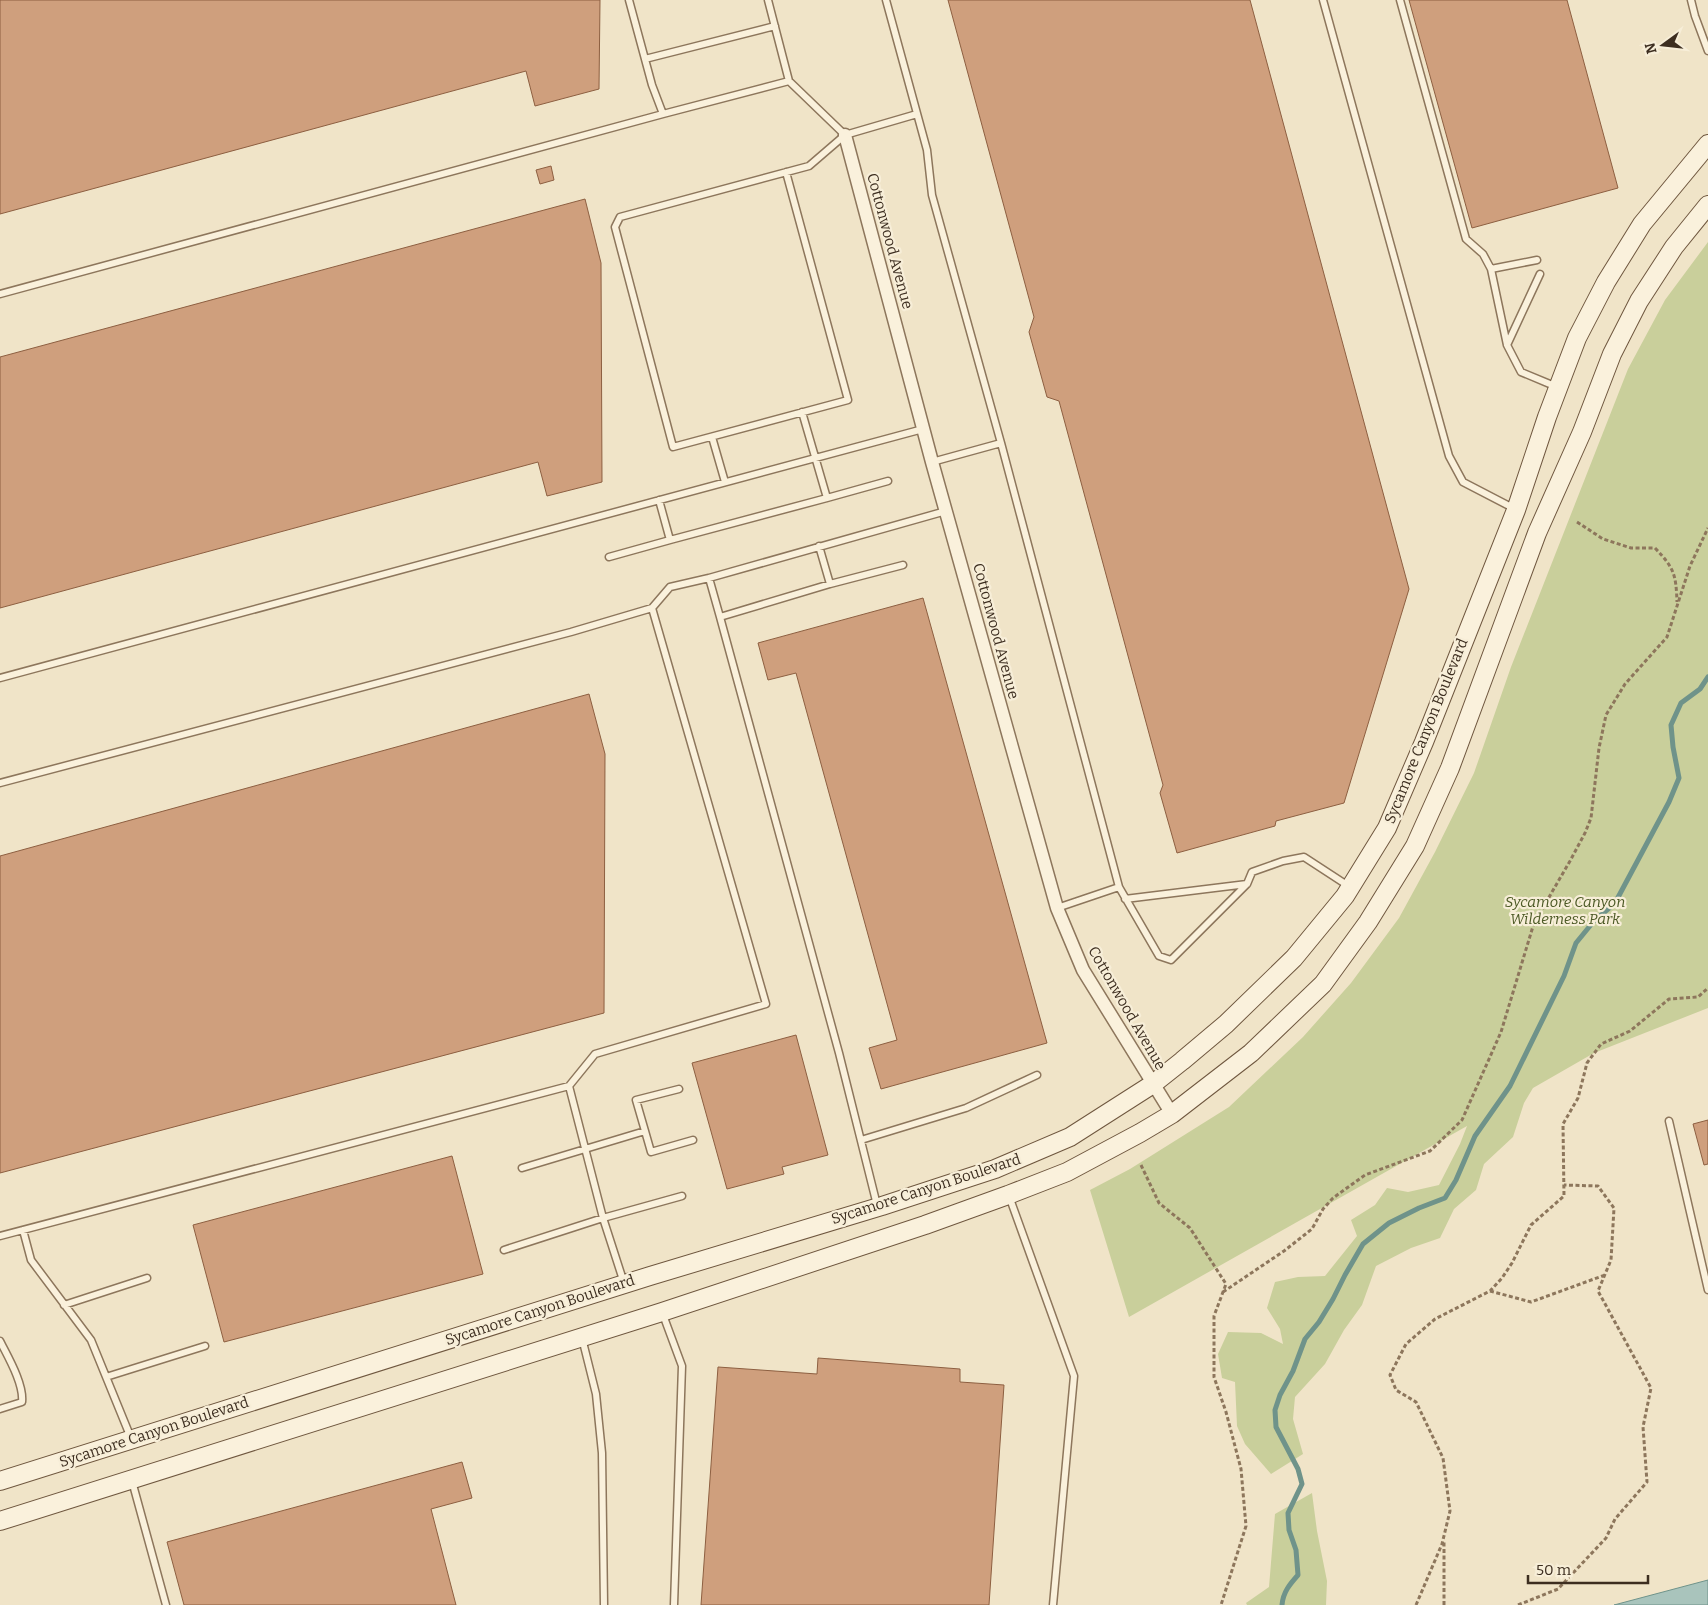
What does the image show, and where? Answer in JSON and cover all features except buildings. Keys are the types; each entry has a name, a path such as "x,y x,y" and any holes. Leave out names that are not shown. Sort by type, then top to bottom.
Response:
{"main road":[{"name":"Sycamore Canyon Boulevard","path":"0,1481 995,1169 1070,1137 1153,1084 1226,1024 1294,958 1350,887 1387,828 1424,742 1516,510 1558,387 1577,338 1606,282 1642,224 1708,144"},
{"name":"Sycamore Canyon Boulevard","path":"0,1522 662,1312 925,1225 1067,1172 1172,1114 1251,1053 1323,984 1368,922 1415,846 1450,768 1537,533 1582,432 1612,354 1640,301 1674,247 1708,205"}],"street":[{"name":"Cottonwood Avenue","path":"845,135 932,462 1057,908 1083,970 1172,1114"}],"lane":[{"path":"628,0 652,86 663,114"},
{"path":"768,0 789,81 845,135"},
{"path":"886,0 927,150 932,196 1001,442 1119,888 1159,956 1171,960 1247,884 1252,872 1283,861 1304,857 1350,887"},
{"path":"1324,0 1449,456 1463,482 1516,510"},
{"path":"1400,0 1466,239 1483,254 1492,269 1507,345 1521,372 1558,387"},
{"path":"1691,0 1708,51"},
{"path":"645,59 775,26"},
{"path":"0,294 789,81"},
{"path":"786,172 848,400 673,448 615,227 620,217 786,172 809,166 845,135 917,114"},
{"path":"1492,269 1537,260"},
{"path":"1507,345 1540,274"},
{"path":"802,412 826,498"},
{"path":"0,678 923,428"},
{"path":"712,437 725,482"},
{"path":"932,462 1001,442"},
{"path":"609,557 888,481"},
{"path":"659,500 670,540"},
{"path":"0,783 571,632 652,608 670,587 709,578 946,511"},
{"path":"819,546 830,584"},
{"path":"720,617 830,584 903,565"},
{"path":"709,578 878,1207"},
{"path":"0,1236 569,1086 595,1054 766,1004 652,608"},
{"path":"1125,899 1247,884"},
{"path":"1057,908 1119,888"},
{"path":"860,1140 966,1108 1037,1075"},
{"path":"569,1086 603,1218 625,1284"},
{"path":"679,1089 636,1100 651,1152 693,1140"},
{"path":"1669,1121 1708,1290"},
{"path":"522,1168 645,1131"},
{"path":"1008,1195 1074,1376 1053,1605"},
{"path":"504,1250 603,1218 682,1196"},
{"path":"22,1230 31,1260 90,1340 132,1439"},
{"path":"64,1305 147,1278"},
{"path":"662,1312 682,1366 674,1605"},
{"path":"582,1337 596,1394 602,1453 604,1605"},
{"path":"0,1341 10,1360 23,1395 22,1402 0,1409"},
{"path":"106,1377 205,1346"},
{"path":"131,1480 166,1605"}],"path":[{"path":"1577,522 1603,539 1631,548 1655,548 1670,563 1677,582 1678,605"},
{"path":"1223,1292 1284,1251 1312,1229 1323,1209 1333,1198 1365,1174 1430,1151 1462,1120 1501,1032 1534,923 1570,861 1592,818 1599,748 1606,715 1625,684 1668,637 1690,566 1708,528"},
{"path":"1416,1605 1444,1534 1450,1511 1443,1458 1416,1402 1396,1390 1390,1374 1406,1344 1434,1319 1490,1291 1512,1263 1531,1225 1564,1196 1563,1124 1578,1098 1587,1063 1594,1053 1602,1044 1630,1031 1669,999 1698,997 1708,988"},
{"path":"1142,1166 1160,1203 1190,1228 1226,1284 1214,1316 1214,1378 1226,1412 1240,1469 1246,1526 1221,1605"},
{"path":"1518,1605 1558,1589 1606,1538 1615,1519 1647,1482 1643,1427 1651,1388 1598,1291 1612,1260 1614,1208 1598,1186 1564,1185"},
{"path":"1490,1291 1531,1302 1606,1275"},
{"path":"1444,1534 1444,1605"}],"green space":[{"name":"Sycamore Canyon Wilderness Park","path":"1708,242 1708,1008 1594,1053 1533,1088 1524,1103 1513,1137 1484,1164 1476,1190 1454,1209 1440,1238 1411,1248 1376,1266 1362,1305 1344,1330 1325,1364 1295,1397 1293,1419 1303,1454 1271,1474 1245,1444 1237,1426 1235,1382 1222,1378 1218,1354 1228,1332 1261,1333 1283,1344 1280,1329 1267,1308 1275,1282 1298,1277 1325,1276 1357,1236 1351,1220 1375,1205 1387,1188 1408,1192 1439,1185 1467,1126 1129,1317 1090,1190 1130,1169 1229,1107 1303,1037 1351,983 1399,918 1435,852 1474,773 1511,667 1628,369 1665,300"},
{"path":"1312,1493 1327,1581 1326,1605 1247,1605 1246,1603 1269,1587 1275,1514"}],"water":[{"path":"1708,1580 1708,1605 1614,1605"}],"waterway":[{"path":"1282,1605 1285,1592 1298,1575 1296,1550 1289,1530 1288,1513 1302,1484 1298,1469 1276,1427 1275,1410 1305,1339 1319,1322 1363,1244 1389,1223 1445,1198 1456,1180 1475,1136 1510,1086 1564,976 1576,943 1594,921 1615,903 1669,802 1679,778 1671,725 1681,703 1700,689 1708,677"}]}
